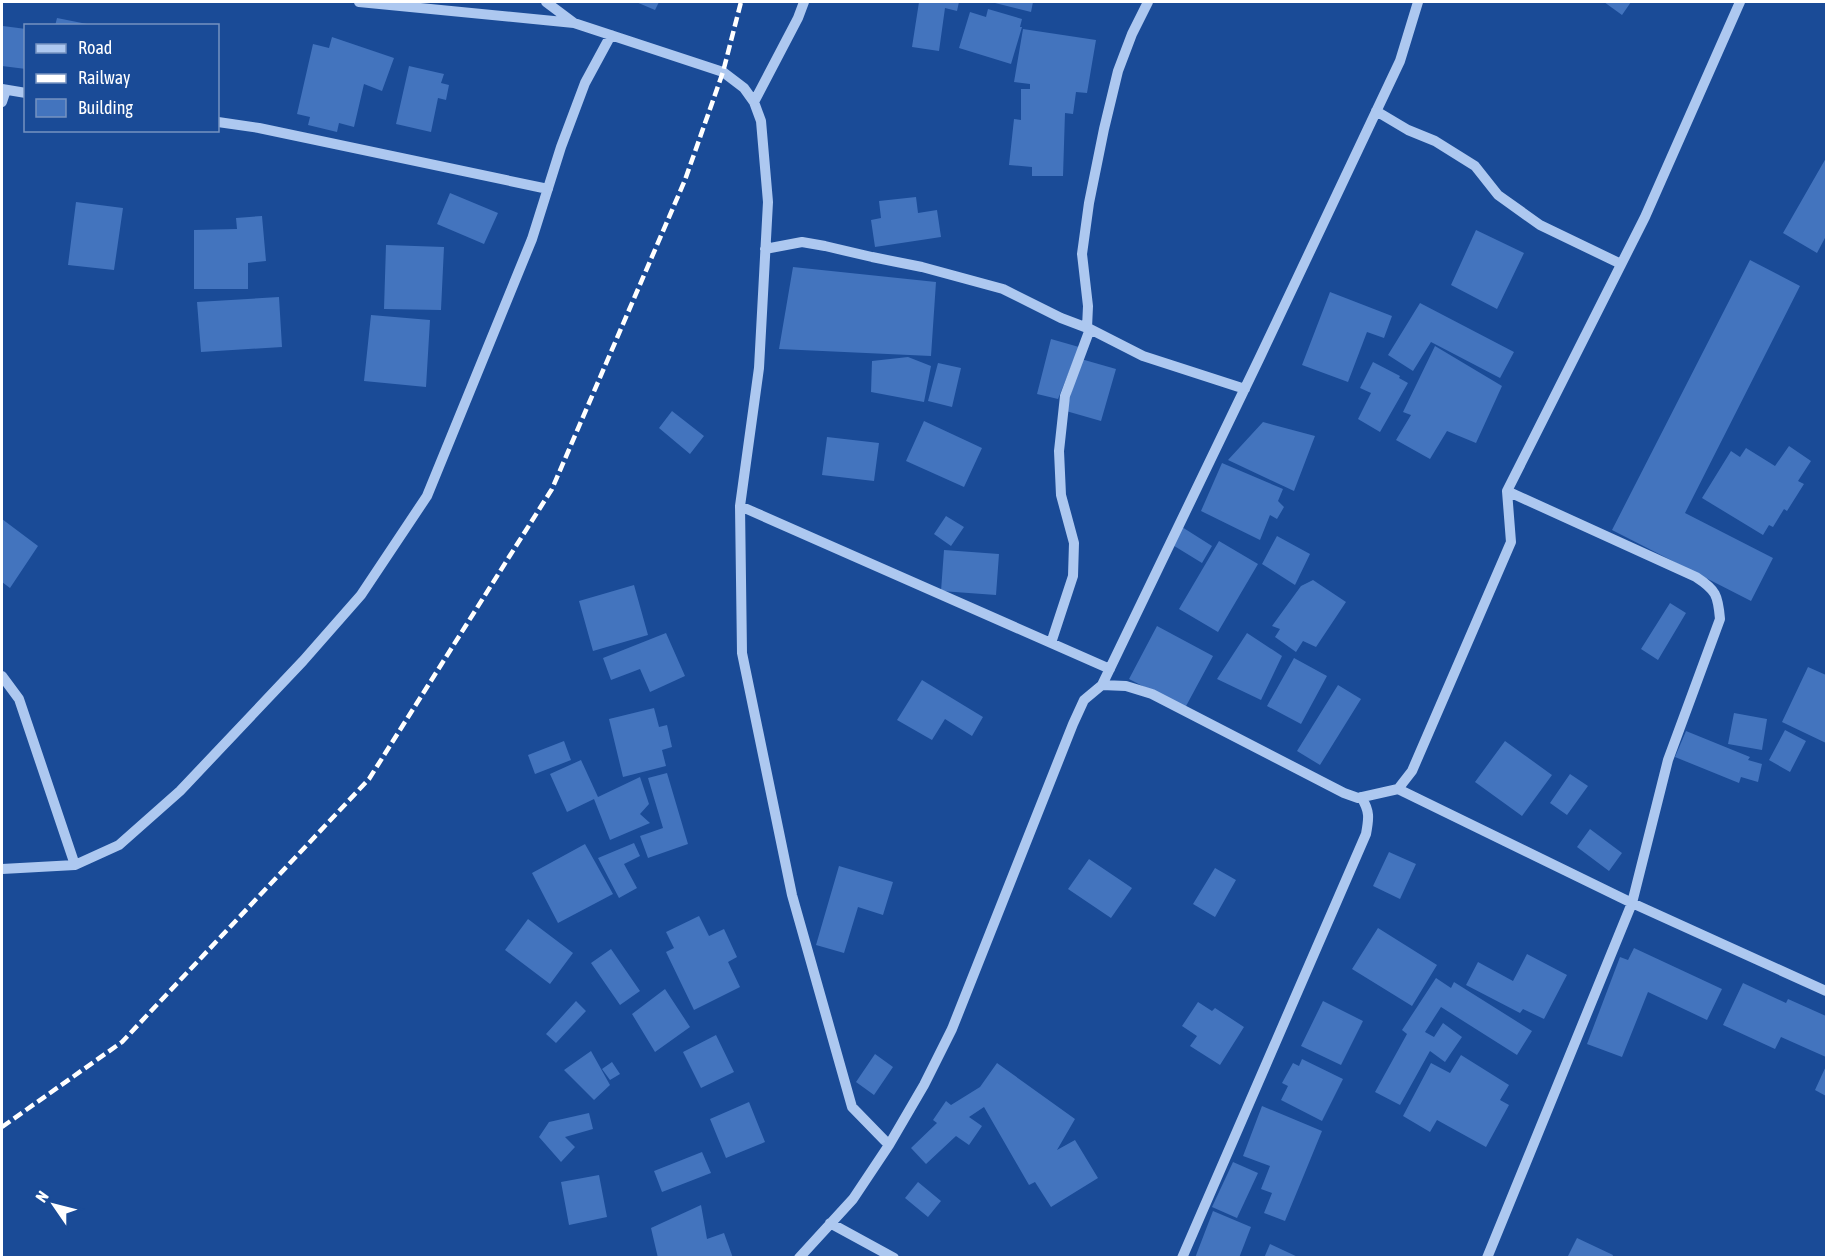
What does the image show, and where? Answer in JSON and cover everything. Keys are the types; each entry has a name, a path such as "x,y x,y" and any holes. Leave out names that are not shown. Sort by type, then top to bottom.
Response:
{"street":[{"path":"359,2 574,24 723,72 744,88 754,102 761,121 768,202 759,368 740,506 742,653 792,895 852,1107 889,1145"},
{"path":"546,2 574,24"},
{"path":"754,102 804,2"},
{"path":"1051,643 1073,576 1074,543 1061,495 1059,451 1065,396 1088,329 1088,306 1082,254 1089,203 1118,70 1148,2"},
{"path":"799,1257 853,1199 889,1145 924,1085 952,1029 1073,724 1084,700 1102,685 1245,389 1400,61 1418,2"},
{"path":"1398,789 1412,771 1511,542 1506,491 1645,217 1740,2"},
{"path":"2,869 75,865 119,845 180,791 303,661 361,595 427,496 532,238 561,147 585,83 612,35"},
{"path":"2,102 4,90 24,93"},
{"path":"1376,111 1408,130 1435,141 1475,166 1497,195 1540,225 1621,264"},
{"path":"219,122 259,128 549,189"},
{"path":"765,249 802,242 922,267 1003,289 1143,356 1245,389"},
{"path":"1487,1257 1632,903 1668,760 1720,619 1718,599 1709,585 1696,577 1506,491"},
{"path":"740,506 1110,669"},
{"path":"2,676 19,699 75,865"},
{"path":"1102,685 1126,686 1152,694 1344,793 1358,798 1398,789 1632,903 1827,991"},
{"path":"1182,1257 1366,834 1368,808 1361,797"},
{"path":"830,1223 894,1257"}],"building":[{"path":"636,2 659,2 655,10"},
{"path":"919,2 959,2 957,11 945,8 939,51 912,47"},
{"path":"991,2 1033,2 1031,12"},
{"path":"1604,2 1631,2 1622,15"},
{"path":"988,9 1022,19 1020,27 1022,27 1011,64 959,48 970,12 986,17"},
{"path":"57,18 87,24 56,24"},
{"path":"3,26 24,29 24,69 2,66"},
{"path":"1023,29 1096,40 1087,93 1076,92 1073,114 1065,113 1063,176 1032,176 1032,167 1009,165 1014,119 1021,120 1021,89 1030,89 1030,84 1014,82"},
{"path":"332,37 394,58 382,91 364,84 354,127 339,123 337,132 308,125 310,117 297,114 313,44 329,48"},
{"path":"409,66 444,74 441,83 449,85 446,100 438,98 431,132 396,124"},
{"path":"1826,158 1826,236 1817,253 1783,233"},
{"path":"450,193 498,213 484,244 437,224"},
{"path":"916,197 918,213 937,210 941,237 875,247 871,220 881,218 879,201"},
{"path":"76,202 123,208 114,270 68,265"},
{"path":"262,216 266,261 248,263 248,289 194,289 194,230 237,229 236,218"},
{"path":"1476,230 1524,253 1497,309 1451,285"},
{"path":"386,245 444,247 441,310 384,309"},
{"path":"1750,260 1800,286 1685,513 1773,558 1751,601 1612,530"},
{"path":"793,267 936,282 931,356 779,349"},
{"path":"1330,292 1392,316 1384,338 1367,332 1348,382 1302,365"},
{"path":"279,297 282,347 201,352 197,302"},
{"path":"1420,303 1514,352 1500,378 1431,342 1413,371 1388,355"},
{"path":"371,315 430,320 426,387 364,381"},
{"path":"1051,339 1079,347 1058,399 1037,394"},
{"path":"1435,346 1502,386 1476,443 1447,431 1430,459 1396,440 1411,415 1403,412"},
{"path":"908,357 931,366 924,402 871,392 872,361"},
{"path":"1081,359 1116,369 1101,421 1066,411"},
{"path":"1373,362 1400,376 1399,378 1408,383 1380,432 1358,419 1371,393 1360,388"},
{"path":"938,363 961,368 952,407 928,401"},
{"path":"672,411 704,436 690,454 659,428"},
{"path":"924,421 982,448 964,487 906,461"},
{"path":"1263,422 1315,436 1294,491 1228,460"},
{"path":"827,437 879,443 874,481 822,475"},
{"path":"1789,446 1811,461 1798,481 1804,484 1787,511 1784,509 1773,527 1769,525 1763,535 1702,498 1731,451 1740,457 1746,448 1775,466"},
{"path":"1222,463 1283,489 1278,501 1284,507 1277,519 1270,515 1260,540 1201,511"},
{"path":"946,516 964,527 951,546 934,534"},
{"path":"2,519 38,546 10,588 2,582"},
{"path":"1182,527 1212,546 1202,563 1171,544"},
{"path":"1277,536 1310,554 1295,585 1262,564"},
{"path":"1219,541 1258,564 1218,632 1179,609"},
{"path":"944,550 999,554 996,595 941,591"},
{"path":"1313,580 1346,602 1316,647 1303,641 1296,652 1275,637 1280,629 1272,626 1301,586"},
{"path":"634,585 648,635 593,651 579,601"},
{"path":"1670,603 1686,613 1658,660 1641,649"},
{"path":"1157,626 1213,656 1185,708 1129,679"},
{"path":"666,633 685,676 650,692 640,669 611,680 603,658"},
{"path":"1247,633 1282,656 1261,700 1217,679"},
{"path":"1294,658 1327,676 1301,724 1267,706"},
{"path":"1808,667 1826,675 1826,743 1782,722"},
{"path":"922,680 983,717 972,736 945,719 932,740 897,720"},
{"path":"1338,685 1361,699 1320,765 1297,751"},
{"path":"654,708 659,727 667,725 672,747 662,750 666,766 623,777 609,719"},
{"path":"1734,713 1767,719 1762,750 1728,744"},
{"path":"1785,730 1806,741 1790,772 1769,760"},
{"path":"1686,731 1750,757 1748,760 1762,764 1758,782 1741,777 1739,783 1675,757"},
{"path":"564,741 571,760 535,774 528,755"},
{"path":"1505,741 1552,775 1522,816 1475,782"},
{"path":"581,760 598,797 640,777 649,804 640,814 650,823 610,840 594,799 567,812 550,774"},
{"path":"667,773 688,844 648,858 640,836 663,828 648,778"},
{"path":"1570,774 1588,786 1567,815 1550,803"},
{"path":"1590,829 1622,853 1609,871 1577,847"},
{"path":"634,843 640,856 624,864 637,888 619,898 598,858"},
{"path":"585,844 613,894 558,923 532,873"},
{"path":"1389,852 1416,864 1400,899 1373,886"},
{"path":"1089,859 1132,888 1111,918 1068,889"},
{"path":"839,866 893,882 883,915 858,907 844,953 816,945"},
{"path":"1215,868 1236,880 1215,917 1193,904"},
{"path":"699,916 709,936 724,929 737,957 728,962 740,987 694,1010 666,952 674,948 666,932"},
{"path":"528,919 573,953 550,984 505,950"},
{"path":"1378,928 1437,965 1412,1006 1352,969"},
{"path":"1634,948 1722,989 1707,1020 1648,992 1622,1057 1587,1044 1620,957 1628,960"},
{"path":"611,949 640,991 620,1005 591,963"},
{"path":"1527,954 1567,975 1544,1019 1523,1009 1520,1013 1466,985 1478,962 1513,981"},
{"path":"1436,978 1451,988 1454,982 1532,1031 1517,1055 1441,1007 1425,1032 1434,1037 1443,1023 1462,1037 1445,1062 1430,1051 1400,1105 1375,1092 1407,1034 1402,1030"},
{"path":"1743,983 1786,1003 1788,999 1826,1016 1826,1057 1781,1037 1775,1049 1723,1025"},
{"path":"665,989 690,1027 655,1052 632,1014"},
{"path":"576,1001 586,1011 556,1043 546,1034"},
{"path":"1323,1001 1363,1021 1341,1065 1301,1046"},
{"path":"1198,1002 1212,1011 1215,1008 1244,1027 1220,1065 1190,1046 1197,1036 1182,1026"},
{"path":"716,1035 734,1072 701,1088 683,1052"},
{"path":"591,1051 610,1085 594,1100 564,1070"},
{"path":"875,1054 893,1067 874,1095 856,1082"},
{"path":"1461,1055 1509,1085 1500,1100 1509,1105 1486,1147 1437,1120 1430,1132 1403,1116 1431,1063 1450,1073"},
{"path":"1302,1059 1343,1079 1322,1121 1281,1100 1288,1086 1282,1083 1293,1063 1299,1066"},
{"path":"612,1062 620,1074 610,1080 602,1069"},
{"path":"997,1063 1075,1119 1057,1150 1075,1140 1098,1178 1051,1207 1035,1182 1029,1185 984,1107 969,1117 982,1126 969,1145 956,1136 926,1164 911,1148 937,1123 933,1120 946,1101 951,1105 980,1087"},
{"path":"1826,1066 1826,1096 1815,1090"},
{"path":"749,1102 765,1142 726,1158 710,1119"},
{"path":"1262,1106 1322,1131 1285,1221 1264,1213 1272,1193 1261,1189 1270,1166 1243,1156"},
{"path":"589,1113 593,1129 565,1137 575,1147 561,1162 539,1137 549,1122"},
{"path":"702,1152 711,1173 662,1192 654,1171"},
{"path":"1233,1162 1258,1173 1237,1218 1212,1207"},
{"path":"599,1175 607,1217 569,1225 561,1182"},
{"path":"918,1182 941,1201 928,1217 905,1198"},
{"path":"701,1205 707,1239 724,1233 733,1258 658,1258 651,1228"},
{"path":"1213,1211 1251,1227 1239,1258 1195,1258"},
{"path":"1577,1238 1613,1255 1612,1258 1567,1258"},
{"path":"1270,1244 1300,1258 1264,1258"}],"railway":[{"path":"2,1127 122,1042 369,779 552,489 685,180 723,72 741,2"}]}
